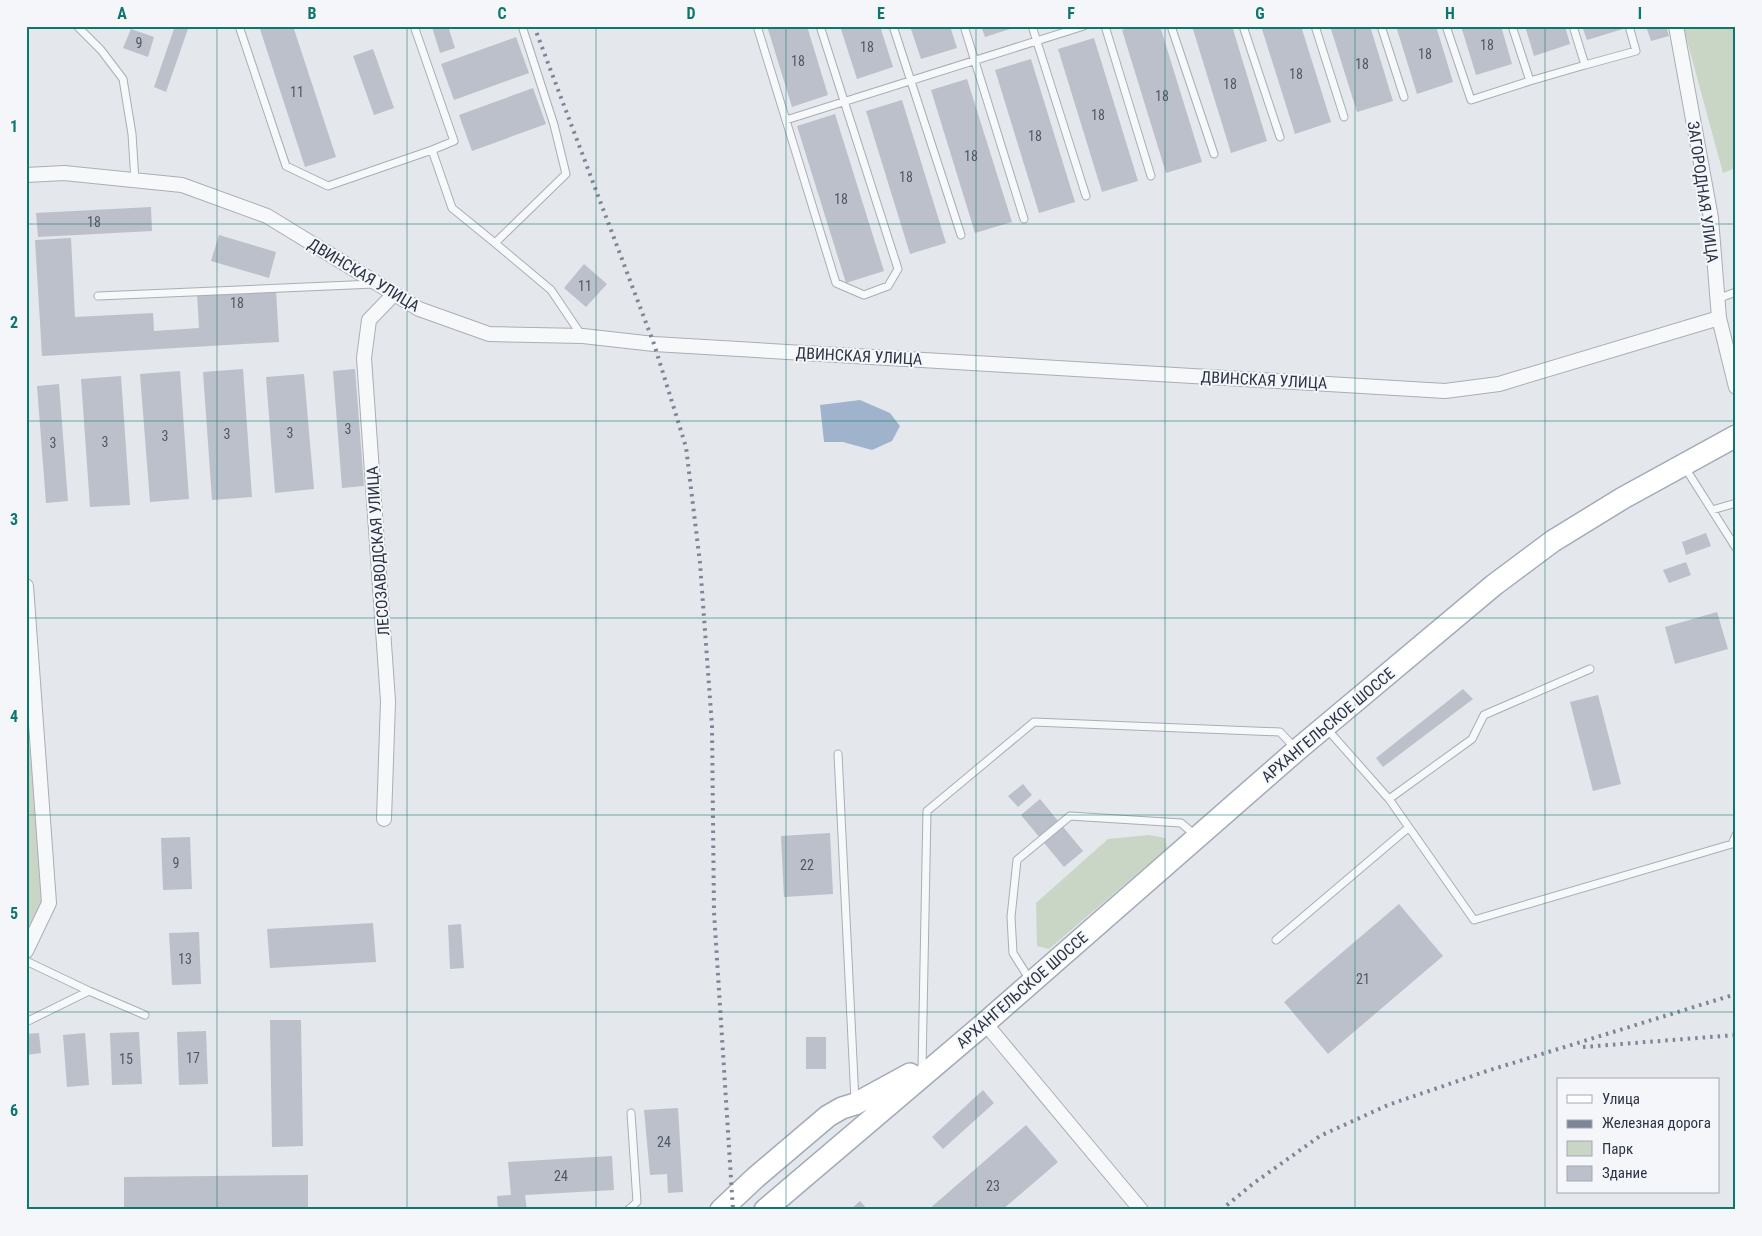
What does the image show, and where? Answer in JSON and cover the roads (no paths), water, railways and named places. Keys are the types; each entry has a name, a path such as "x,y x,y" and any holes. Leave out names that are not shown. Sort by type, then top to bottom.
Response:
{"main road":[{"name":"АРХАНГЕЛЬСКОЕ ШОССЕ","path":"770,1205 985,1023 1297,750 1494,585 1552,541 1682,464 1736,436"},
{"name":"АРХАНГЕЛЬСКОЕ ШОССЕ","path":"721,1210 755,1178 828,1116 948,1054"},
{"path":"848,1106 858,1130"},
{"path":"755,1178 770,1205"}],"street":[{"name":"ЗАГОРОДНАЯ УЛИЦА","path":"1676,26 1711,218 1719,318 1736,387"},
{"name":"ДВИНСКАЯ УЛИЦА","path":"26,175 64,173 182,186 267,216 419,309 489,334 583,336 654,344 1445,391 1499,384 1719,318"},
{"name":"ЛЕСОЗАВОДСКАЯ УЛИЦА","path":"384,819 388,701 364,358 369,320 394,294"},
{"path":"26,586 31,709 49,903 26,951"},
{"path":"985,1023 1141,1210"}],"lane":[{"path":"77,26 101,50 123,79 132,134 136,181"},
{"path":"239,26 286,166 328,186 454,141 414,26"},
{"path":"495,243 566,174 554,125 522,26"},
{"path":"757,26 836,283 864,295 888,286 898,268 820,26"},
{"path":"893,26 960,235"},
{"path":"964,26 1024,219"},
{"path":"1032,26 1086,196"},
{"path":"786,120 1084,26"},
{"path":"1105,26 1151,176"},
{"path":"1172,26 1214,154"},
{"path":"1243,26 1280,136"},
{"path":"1315,26 1344,116"},
{"path":"1381,26 1404,97"},
{"path":"1446,26 1471,100 1636,51 1629,26"},
{"path":"1512,26 1530,81"},
{"path":"1573,26 1585,65"},
{"path":"432,150 452,208 551,290 583,336"},
{"path":"98,296 376,284"},
{"path":"1717,299 1736,292"},
{"path":"1682,464 1736,548"},
{"path":"1712,510 1736,503"},
{"path":"1389,799 1472,739 1484,715 1590,669"},
{"path":"922,1068 927,811 1034,722 1280,732 1297,750"},
{"path":"1325,727 1389,799 1474,920 1732,844 1736,835"},
{"path":"838,754 848,1106"},
{"path":"1032,982 1013,953 1012,917 1017,860 1070,816 1181,823 1197,837"},
{"path":"1276,940 1408,828"},
{"path":"26,961 145,1015"},
{"path":"26,1022 89,991"},
{"path":"628,1210 637,1202 631,1113"}],"water":[{"path":"860,400 890,413 900,426 892,441 872,450 843,442 824,442 820,405"}],"railway":[{"path":"534,26 654,344 686,447 700,563 712,726 714,912 733,1210"},
{"path":"1221,1210 1254,1183 1320,1136 1388,1105 1487,1071 1736,994"},
{"path":"1583,1047 1736,1035"}]}
